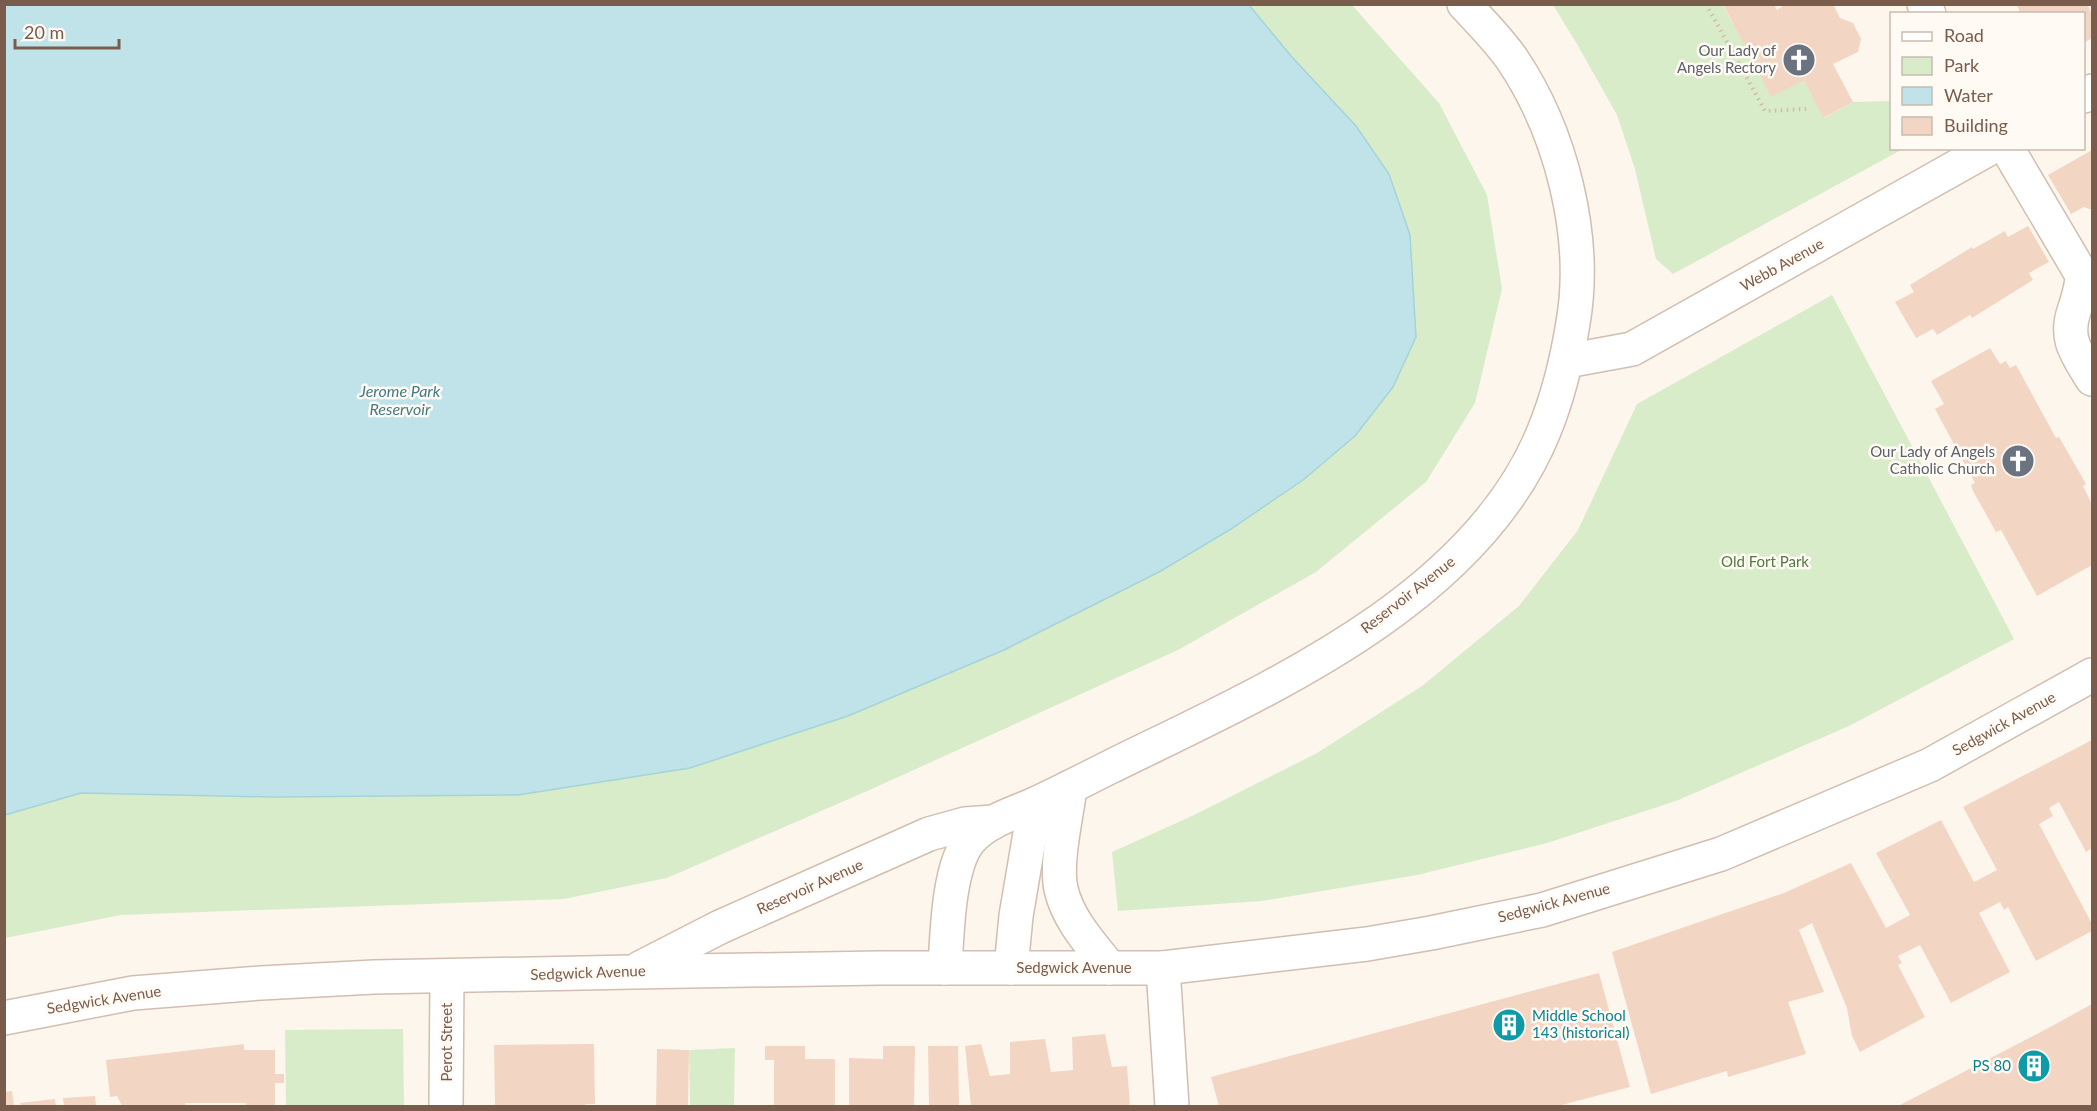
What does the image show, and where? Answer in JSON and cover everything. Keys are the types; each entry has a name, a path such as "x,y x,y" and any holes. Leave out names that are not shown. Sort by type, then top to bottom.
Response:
{"street":[{"name":"Reservoir Avenue","path":"945,968 948,917 959,860 970,841 994,822 1231,708 1313,663 1391,612 1427,584 1475,538 1497,513 1544,433 1567,361 1578,297 1578,265 1566,185 1545,116 1527,83 1510,57 1464,4"},
{"name":"Webb Avenue","path":"1567,361 1632,349 1986,150"},
{"path":"2008,150 2082,275 2082,287 2070,322 2070,341 2092,379"},
{"name":"Sedgwick Avenue","path":"4,1018 134,993 374,977 945,968 1163,968 1346,947 1431,933 1542,910 1710,858 1930,765 2092,675"},
{"path":"1070,787 1059,871 1061,888 1071,915 1110,968"},
{"path":"1011,968 1016,916 1035,804"},
{"name":"Reservoir Avenue","path":"632,972 720,927 929,834 965,824 994,822"},
{"path":"1163,968 1172,1107"},
{"name":"Perot Street","path":"446,1107 447,977"}],"path":[{"path":"1706,4 1765,111 1806,109"}],"green space":[{"path":"1249,5 1352,5 1439,103 1487,195 1502,289 1475,403 1426,482 1316,572 1178,650 874,788 667,878 564,899 121,915 5,938 5,815 81,793 274,797 518,795 690,768 848,716 1004,650 1159,571 1231,529 1303,480 1355,436 1389,174 1356,126 1291,56"},
{"path":"1553,5 1723,5 1747,50 1754,47 1760,59 1754,62 1804,80 1824,118 1853,102 1890,101 1890,150 1901,150 1673,274 1656,259 1635,169 1617,115"},
{"name":"Old Fort Park","path":"1832,295 2014,639 1849,726 1676,801 1547,843 1417,875 1262,901 1118,911 1112,852 1192,816 1317,753 1422,686 1519,606 1578,530 1637,404"},
{"path":"403,1029 404,1106 286,1106 285,1030"},
{"path":"735,1048 734,1106 690,1106 689,1050"}],"water":[{"name":"Jerome Park Reservoir","path":"5,4 1249,5 1291,56 1356,126 1389,174 1410,235 1416,337 1393,387 1355,436 1303,480 1231,529 1159,572 1004,650 848,716 690,768 518,795 274,797 81,793 5,815"}],"building":[{"name":"Our Lady of Angels Rectory","path":"1723,4 1774,4 1777,10 1786,4 1833,4 1840,18 1853,23 1861,39 1858,52 1833,64 1853,102 1823,118 1804,80 1771,97 1753,62 1760,59 1754,47 1747,51"},
{"path":"2016,4 2087,4 2092,14 2092,38 2085,42 2085,12 2020,12"},
{"path":"2092,150 2092,210 2084,207 2071,214 2048,175"},
{"path":"2028,226 2049,262 2029,273 2033,280 1972,318 1970,315 1937,335 1933,329 1916,338 1895,302 1914,292 1910,285 1972,247 1973,249 2005,231 2008,237"},
{"name":"Our Lady of Angels Catholic Church","path":"1990,348 2000,364 2006,361 2010,368 2016,365 2056,438 2059,437 2086,484 2083,486 2092,504 2092,565 2037,596 2001,530 1996,532 1973,491 1971,485 1975,483 1935,409 1944,404 1931,381"},
{"path":"2092,740 2092,848 2086,852 2059,802 2049,808 2053,816 2039,824 2092,924 2092,931 2036,961 2008,907 2004,910 2000,902 1979,913 2010,972 1951,1003 1920,945 1898,956 1902,963 1898,965 1925,1017 1860,1052 1852,1036 1847,1008 1812,923 1799,930 1824,992 1788,1002 1806,1054 1728,1077 1727,1071 1651,1094 1612,952 1784,893 1851,863 1886,928 1910,915 1876,853 1941,820 1974,882 1997,870 1963,807"},
{"name":"Middle School 143 (historical)","path":"1599,973 1630,1087 1558,1106 1219,1106 1211,1077"},
{"name":"PS 80","path":"2092,1004 2092,1106 1898,1106 2054,1025"},
{"path":"1105,1034 1112,1067 1127,1066 1130,1106 971,1106 965,1046 981,1044 990,1076 1010,1074 1010,1042 1045,1039 1051,1072 1073,1070 1072,1037"},
{"path":"244,1044 244,1050 275,1050 275,1074 284,1074 284,1083 275,1083 275,1106 246,1106 246,1103 185,1103 185,1106 122,1106 117,1096 110,1097 106,1060"},
{"path":"594,1044 595,1104 495,1106 494,1045"},
{"path":"765,1046 805,1046 805,1059 835,1059 835,1106 774,1106 774,1060 765,1060"},
{"path":"883,1046 915,1046 914,1106 849,1106 849,1058 883,1059"},
{"path":"928,1046 958,1046 959,1106 929,1106"},
{"path":"657,1049 689,1050 688,1106 656,1106"},
{"path":"12,1091 14,1106 4,1106 4,1092"},
{"path":"95,1096 96,1106 64,1106 63,1098"},
{"path":"55,1099 56,1106 21,1106 20,1103"}],"place":[{"name":"Our Lady of Angels Rectory","path":"1799,60"},
{"name":"Our Lady of Angels Catholic Church","path":"2018,461"},
{"name":"Middle School 143 (historical)","path":"1509,1025"},
{"name":"PS 80","path":"2034,1066"}]}
